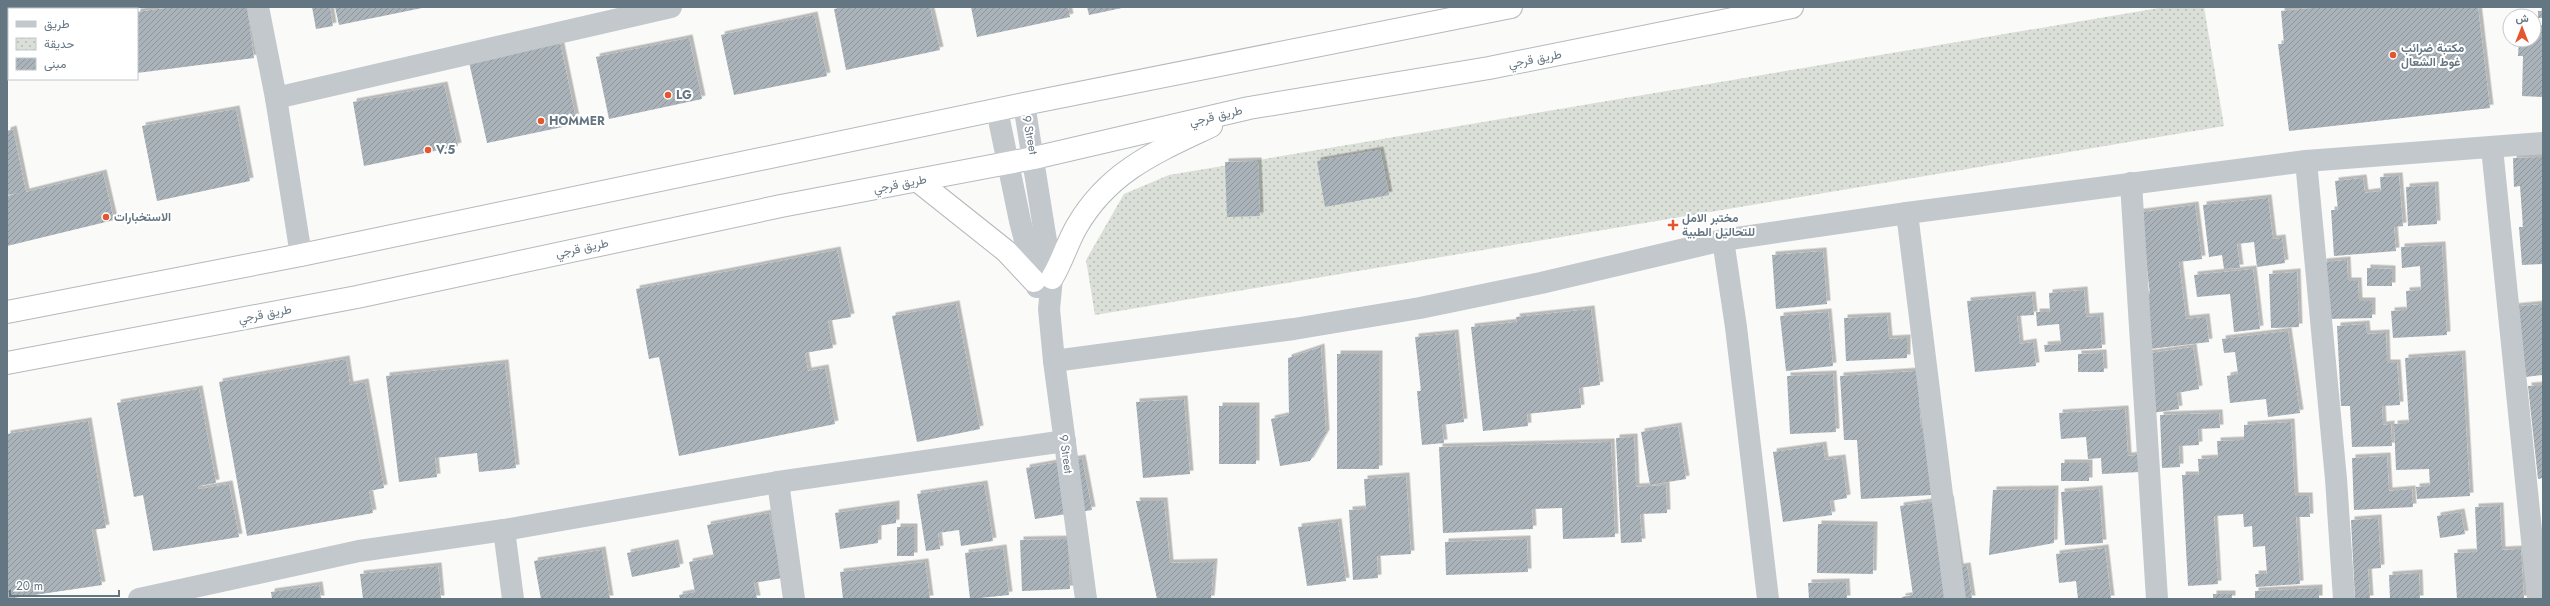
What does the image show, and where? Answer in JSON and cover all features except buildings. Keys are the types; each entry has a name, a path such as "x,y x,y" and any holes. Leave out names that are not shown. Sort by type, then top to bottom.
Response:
{"highway":[{"path":"7,312 301,255 1024,104 1511,7"},
{"name":"طريق قرجي","path":"7,362 357,296 781,206 1034,158 1248,108 1489,68 1792,7"},
{"path":"918,181 1043,280 1076,226 1101,193 1124,171 1155,153 1248,108"}],"street":[{"path":"258,7 276,98 301,255"},
{"path":"276,98 671,7"},
{"name":"9 Street","path":"1024,104 1034,158 1043,280"},
{"name":"9 Street","path":"997,110 1008,162 1043,280 1049,309 1054,360 1086,599"},
{"path":"1054,360 1294,329 1420,308 1541,283 1723,240 1907,213 2306,161 2543,143"},
{"path":"2492,148 2538,599"},
{"path":"2306,161 2336,479 2344,599"},
{"path":"2131,183 2157,599"},
{"path":"1907,213 1955,599"},
{"path":"1723,240 1736,327 1768,599"},
{"path":"139,599 359,551 504,530 778,482 1065,441"},
{"path":"778,482 794,599"},
{"path":"504,530 513,599"}],"green space":[{"path":"2165,7 2204,7 2224,126 1095,315 1086,260 1124,194 1169,175"}],"place":[{"name":"مكتبة ضرائب غوط الشعال","path":"2393,55"},
{"name":"LG","path":"668,95"},
{"name":"HOMMER","path":"541,121"},
{"name":"V.5","path":"428,150"},
{"name":"الاستخبارات","path":"106,217"},
{"name":"مختبر الامل للتحاليل الطبية","path":"1673,225"}]}
